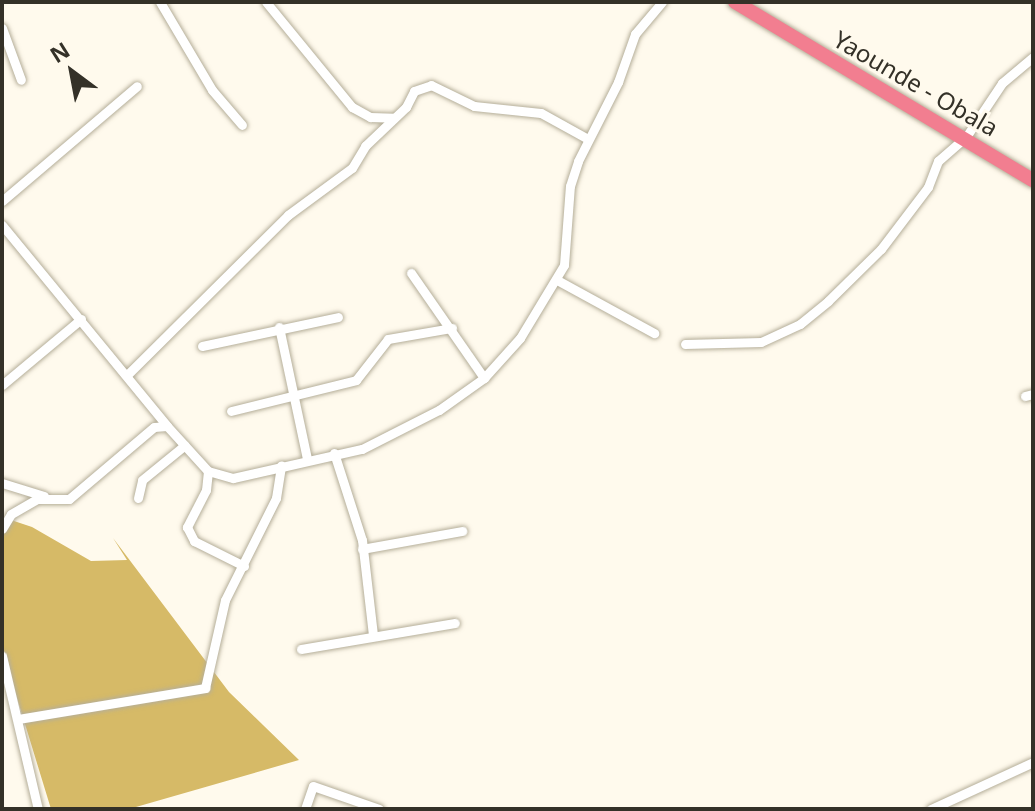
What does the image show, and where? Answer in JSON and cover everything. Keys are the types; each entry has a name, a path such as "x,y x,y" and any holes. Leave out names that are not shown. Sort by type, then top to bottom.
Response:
{"highway":[{"name":"Yaounde - Obala","path":"735,2 966,137 1033,180"}],"street":[{"path":"160,2 212,90 242,125"},
{"path":"266,2 352,107 370,117 394,118"},
{"path":"2,225 129,373 167,426 208,471 233,478 362,449 439,410 484,378 520,338 564,265 570,186 588,139 635,34 662,2"},
{"path":"2,28 21,80"},
{"path":"685,344 761,342 800,324 881,249 928,187 938,161 966,137 1002,83 1033,57"},
{"path":"129,373 288,215 352,168 365,146 394,118 414,91 431,85 474,106 541,113 588,139"},
{"path":"2,201 137,86"},
{"path":"411,273 484,378"},
{"path":"557,280 654,333"},
{"path":"202,346 279,327 338,317"},
{"path":"2,385 81,319"},
{"path":"279,327 307,459"},
{"path":"231,411 356,380 388,339 452,328"},
{"path":"2,483 69,499 135,441 154,427 167,426"},
{"path":"138,498 142,480 185,445"},
{"path":"334,453 362,549 373,635"},
{"path":"18,719 205,688 225,600 276,498 281,465"},
{"path":"208,471 206,490 187,527 194,541 244,566"},
{"path":"2,529 11,514 37,499 51,497"},
{"path":"362,549 462,531"},
{"path":"301,649 455,623"},
{"path":"2,656 38,809"},
{"path":"931,809 1033,762"},
{"path":"305,809 313,786 379,809"}],"shaded area":[{"path":"2,517 32,527 91,561 127,560 113,538 229,692 299,760 129,809 51,809 2,649"}]}
